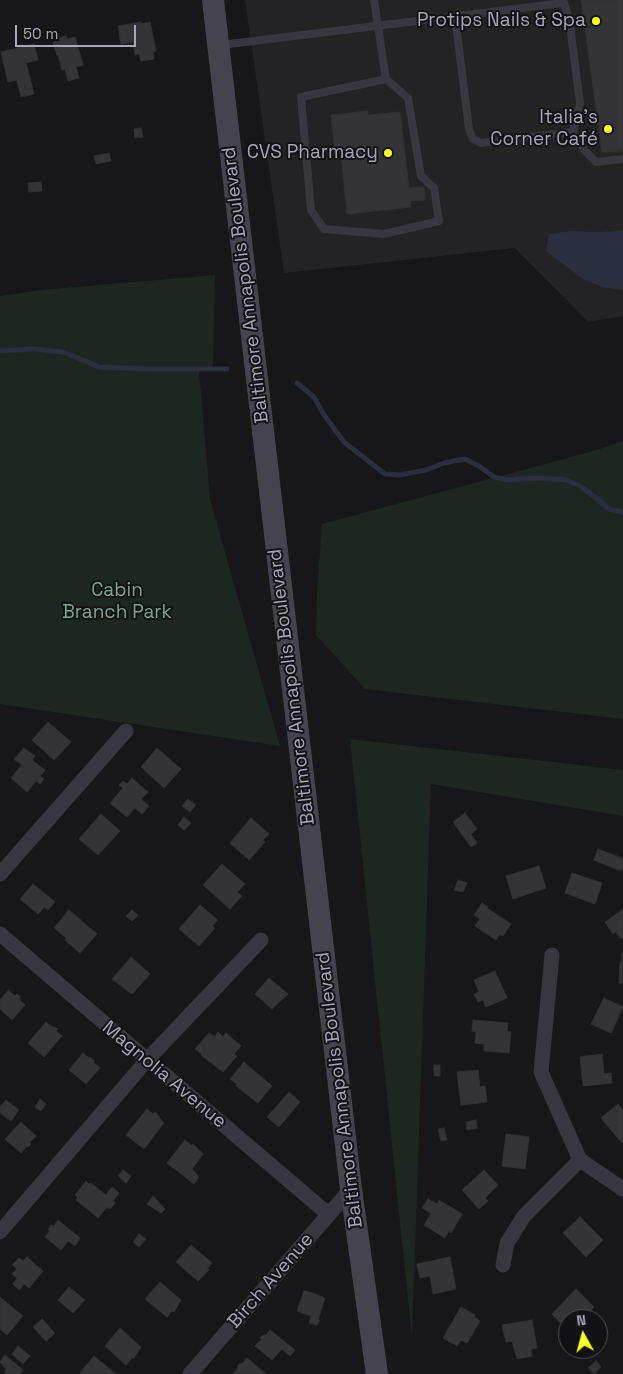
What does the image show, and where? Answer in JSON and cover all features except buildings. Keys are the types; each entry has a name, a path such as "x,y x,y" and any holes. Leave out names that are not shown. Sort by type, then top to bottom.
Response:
{"main road":[{"name":"Baltimore Annapolis Boulevard","path":"213,0 351,1188 377,1374"}],"street":[{"path":"0,874 126,731"},
{"name":"Magnolia Avenue","path":"0,934 328,1214"},
{"path":"0,1232 147,1060 261,940"},
{"path":"552,955 541,1072 580,1160 623,1189"},
{"path":"503,1265 506,1243 524,1216 580,1160"},
{"name":"Birch Avenue","path":"190,1374 351,1188"}],"lane":[{"path":"374,0 386,79 408,98 421,176 434,188 439,221 384,234 324,229 311,210 300,97 386,79"},
{"path":"219,45 563,2 569,18 580,102 573,132 585,151 596,162 623,159"},
{"path":"454,16 469,129 474,140 481,143 573,132"}],"shaded area":[{"path":"245,0 623,0 623,316 588,322 515,248 284,273"}],"green space":[{"name":"Cabin Branch Park","path":"215,275 213,369 199,371 210,499 280,746 0,704 0,296 41,290"},
{"path":"623,441 623,719 365,689 316,635 322,524 597,450"},
{"path":"350,739 623,770 623,816 431,784 412,1338"}],"water":[{"path":"623,230 623,290 602,287 583,279 546,251 549,234 571,231 601,232"}],"waterway":[{"path":"0,351 33,349 63,352 99,367 227,369"},
{"path":"297,383 314,397 324,415 344,442 385,474 400,475 465,459 494,477 508,480 536,478 566,480 581,486 609,509 623,512"}],"place":[{"name":"Protips Nails & Spa","path":"596,21"},
{"name":"Italia's Corner Café","path":"608,129"},
{"name":"CVS Pharmacy","path":"388,153"}]}
